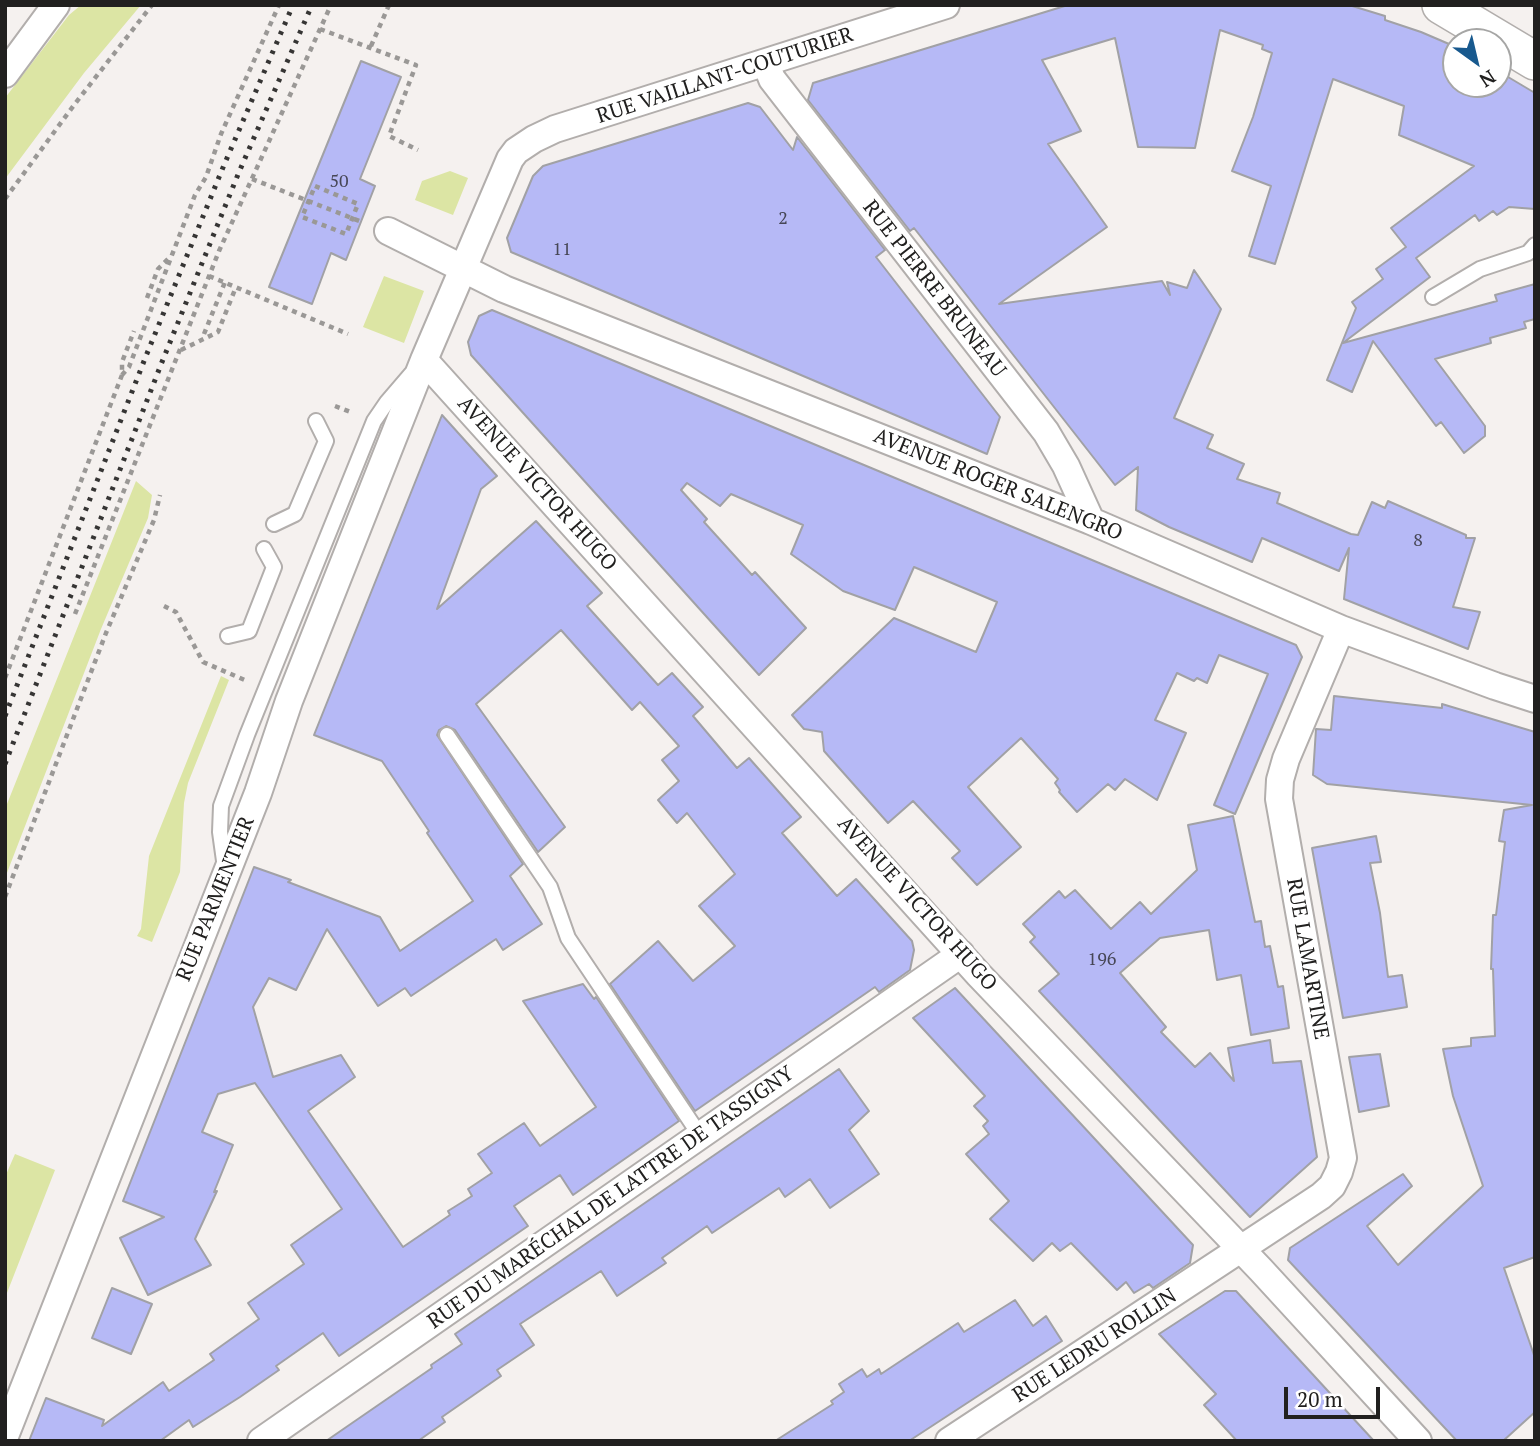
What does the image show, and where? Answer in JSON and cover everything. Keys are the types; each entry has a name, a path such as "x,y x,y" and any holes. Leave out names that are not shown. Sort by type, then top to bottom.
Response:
{"street":[{"path":"5,74 56,5"},
{"name":"RUE VAILLANT-COUTURIER","path":"510,159 516,151 534,139 555,129 946,5"},
{"path":"1441,5 1535,61"},
{"name":"RUE PIERRE BRUNEAU","path":"766,64 772,79 1046,432 1066,466 1091,521"},
{"name":"RUE PARMENTIER","path":"5,1436 262,783 289,701 424,360 510,159"},
{"name":"AVENUE ROGER SALENGRO","path":"388,232 504,289 1091,521 1341,629 1535,699"},
{"name":"AVENUE VICTOR HUGO","path":"424,360 961,954 1418,1441"},
{"name":"RUE LAMARTINE","path":"1241,1250 1321,1196 1332,1186 1343,1158 1279,799 1280,780 1286,759 1341,629"},
{"name":"RUE DU MARÉCHAL DE LATTRE DE TASSIGNY","path":"261,1441 961,954"},
{"name":"RUE LEDRU ROLLIN","path":"949,1441 1241,1250"}],"lane":[{"path":"1433,297 1480,269 1528,253 1535,245"},
{"path":"274,524 295,514 326,440 316,421"},
{"path":"228,636 248,631 254,618 274,567 264,549"},
{"path":"447,735 550,887 568,938 701,1137"}],"path":[{"path":"5,200 152,5"},
{"path":"5,678 122,375 129,367 167,272 170,257 195,195 215,157 221,134 279,5"},
{"path":"75,614 209,276 331,5"},
{"path":"371,46 389,5"},
{"path":"320,29 416,65 389,136 418,150"},
{"path":"252,179 361,221"},
{"path":"315,186 358,204 346,234 302,217 309,201 315,186"},
{"path":"146,298 158,269 170,257"},
{"path":"209,276 348,334"},
{"path":"204,334 225,282"},
{"path":"181,350 218,332 236,287"},
{"path":"122,375 122,362 134,331"},
{"path":"5,897 106,633 154,520 160,495"}],"green space":[{"path":"81,5 141,5 84,73 5,179 5,98 69,15"},
{"path":"450,171 468,178 453,215 415,200 422,181"},
{"path":"384,276 424,291 404,343 363,327"},
{"path":"136,481 152,495 148,518 101,629 5,878 5,809"},
{"path":"221,676 229,680 188,783 184,803 180,872 152,942 137,936 141,929 149,856"},
{"path":"15,1154 55,1170 5,1298 5,1177"}],"building":[{"path":"1068,5 1349,5 1385,16 1385,20 1442,41 1442,98 1512,98 1512,79 1535,93 1535,209 1509,207 1497,215 1493,211 1479,221 1475,215 1416,258 1430,277 1343,343 1497,301 1495,295 1535,284 1535,319 1524,322 1526,328 1490,338 1491,343 1435,359 1485,426 1485,436 1464,453 1441,422 1436,426 1373,341 1352,392 1327,380 1356,308 1352,302 1383,279 1376,269 1406,247 1391,228 1474,166 1399,135 1404,106 1333,79 1275,264 1249,256 1271,186 1232,171 1253,117 1272,53 1262,49 1263,45 1220,30 1195,148 1138,147 1115,38 1042,60 1081,131 1048,144 1107,227 999,304 1162,281 1170,295 1167,282 1187,288 1194,270 1221,309 1174,418 1213,435 1207,448 1244,464 1237,479 1280,493 1277,503 1351,534 1358,535 1372,502 1385,508 1388,501 1466,535 1466,538 1475,538 1453,607 1480,612 1468,649 1344,599 1349,548 1339,571 1262,538 1252,562 1136,510 1138,467 1115,485 914,228 910,231 808,100 813,83"},
{"path":"361,61 401,77 360,179 375,186 346,260 331,253 312,304 269,287"},
{"path":"748,103 760,107 793,150 797,137 885,250 876,257 1000,417 987,454 511,252 507,238 533,176 543,166"},
{"path":"492,310 1296,645 1302,657 1235,814 1214,805 1268,674 1219,655 1207,683 1197,678 1194,681 1177,673 1155,720 1186,733 1157,800 1125,779 1115,790 1108,784 1077,812 1059,792 1055,783 1058,779 1021,738 968,787 1021,847 977,885 952,858 960,851 913,801 888,823 824,751 822,732 804,729 792,715 894,618 976,652 997,602 914,567 895,610 843,591 791,554 803,525 731,494 720,506 687,483 681,490 707,519 704,522 752,575 755,572 806,628 759,675 471,355 468,342 479,316"},
{"path":"442,415 497,476 481,489 437,609 536,521 602,593 587,606 658,685 672,673 703,707 693,716 737,768 749,758 801,817 782,833 837,896 856,879 912,941 914,950 910,970 879,992 875,987 695,1111 610,984 658,941 693,981 735,946 699,906 735,874 687,813 677,823 658,800 679,781 662,760 679,746 640,702 632,710 561,630 476,704 565,827 538,852 455,730 446,726 439,730 437,735 523,864 510,876 542,924 503,950 496,939 411,996 405,988 378,1006 327,929 296,990 269,978 253,1007 273,1077 341,1055 355,1077 308,1111 403,1247 450,1215 448,1211 472,1196 468,1189 492,1173 478,1154 524,1123 540,1146 596,1107 523,1001 583,984 594,999 596,997 679,1121 573,1195 560,1175 514,1206 528,1226 339,1356 323,1333 276,1366 279,1370 240,1397 193,1427 189,1420 160,1441 29,1441 46,1398 104,1420 102,1426 163,1382 169,1391 214,1360 210,1354 259,1319 248,1303 304,1264 291,1245 342,1209 255,1083 218,1094 202,1132 233,1145 214,1192 217,1191 195,1239 211,1265 148,1295 120,1238 164,1217 123,1201 254,867 380,917 400,951 473,901 382,761 314,735"},
{"path":"1334,696 1442,708 1442,704 1535,732 1535,1257 1504,1268 1535,1358 1535,1412 1503,1441 1457,1441 1288,1260 1290,1248 1403,1174 1412,1186 1367,1226 1398,1265 1483,1186 1453,1096 1443,1049 1471,1046 1471,1038 1495,1036 1491,969 1493,915 1496,915 1505,842 1499,841 1504,810 1532,805 1327,784 1313,775 1316,729 1331,730"},
{"path":"1233,816 1255,922 1261,921 1265,947 1270,946 1278,987 1283,986 1289,1028 1251,1035 1241,975 1217,980 1209,930 1160,938 1120,973 1166,1027 1161,1032 1195,1067 1210,1053 1234,1081 1228,1048 1270,1040 1273,1063 1301,1061 1317,1157 1250,1217 1039,991 1059,974 1030,942 1035,937 1023,924 1059,891 1065,898 1075,890 1111,929 1140,902 1151,914 1197,870 1188,825"},
{"path":"1376,836 1381,862 1370,863 1388,977 1402,975 1407,1007 1343,1018 1312,848"},
{"path":"955,988 1193,1245 1190,1263 1153,1288 1149,1284 1134,1293 1126,1282 1117,1290 1071,1243 1060,1251 1052,1243 1033,1261 990,1219 1009,1201 966,1154 989,1134 983,1126 988,1121 974,1106 985,1096 913,1018"},
{"path":"1380,1054 1389,1106 1359,1112 1349,1057"},
{"path":"839,1069 869,1111 849,1130 879,1174 830,1208 810,1179 785,1197 779,1188 712,1233 707,1226 662,1258 666,1263 617,1296 601,1271 520,1324 534,1345 497,1370 501,1376 442,1417 445,1422 418,1441 326,1441 432,1368 431,1365 462,1344 455,1334"},
{"path":"112,1288 152,1304 131,1354 92,1338"},
{"path":"1225,1291 1236,1291 1374,1441 1237,1441 1204,1405 1216,1394 1159,1334"},
{"path":"1015,1300 1033,1326 1046,1316 1062,1341 909,1441 775,1441 833,1404 831,1401 844,1392 839,1384 862,1369 867,1377 879,1369 881,1374 958,1323 964,1332"}],"railway":[{"path":"5,716 146,356 293,5"},
{"path":"5,764 162,362 239,172 312,5"}]}
